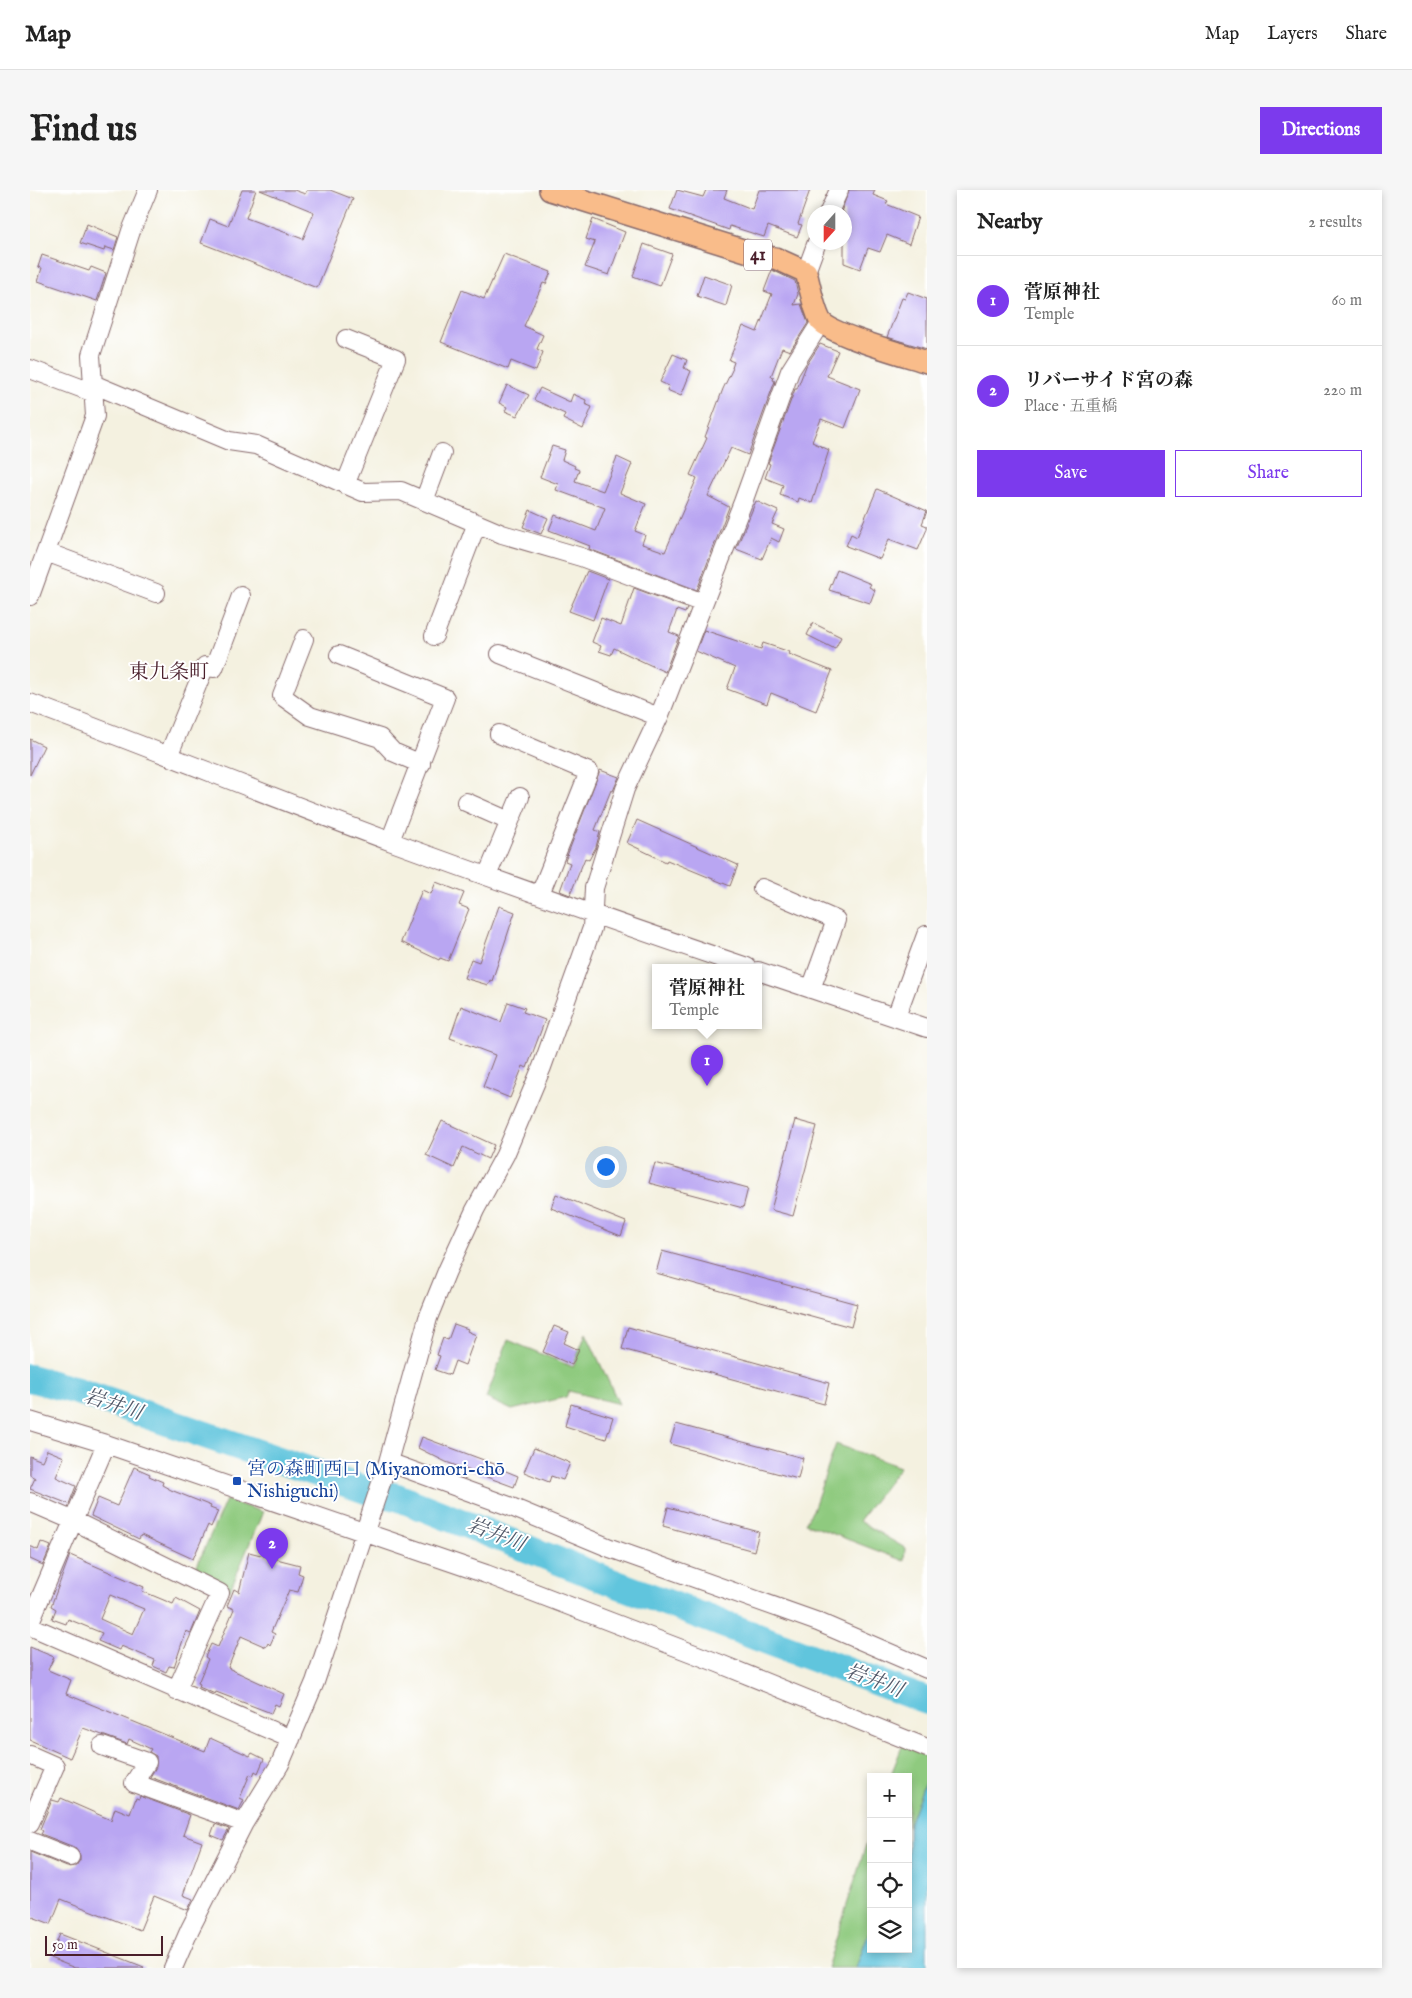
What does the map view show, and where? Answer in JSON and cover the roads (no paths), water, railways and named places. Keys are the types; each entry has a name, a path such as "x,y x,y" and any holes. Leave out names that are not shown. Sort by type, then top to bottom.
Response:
{"main road":[{"name":"41","path":"550,190 753,253 775,258 806,272"},
{"path":"806,272 821,322 830,329 927,362"}],"street":[{"path":"30,596 94,416 91,355 131,231 148,190"},
{"path":"832,205 839,190"},
{"path":"806,272 814,250"},
{"path":"173,1968 190,1928 244,1823 280,1764 315,1682 387,1466 428,1318 475,1210 506,1155 542,1067 592,928 594,888 625,789 659,717 790,371 821,322"},
{"path":"345,485 396,359 346,339"},
{"path":"30,369 94,388 220,437 256,445 364,492 401,491 502,534 581,557 703,603"},
{"path":"424,500 442,453"},
{"path":"434,636 477,523"},
{"path":"46,552 156,593"},
{"path":"169,754 205,666 214,668 241,596"},
{"path":"304,639 282,696 310,716 380,738 393,752 421,764"},
{"path":"500,654 659,717"},
{"path":"339,655 445,698 390,841"},
{"path":"30,703 169,754 390,841 540,894 592,916 737,964"},
{"path":"499,734 589,772 540,894"},
{"path":"488,876 520,797"},
{"path":"466,802 509,821"},
{"path":"762,888 836,920 811,989"},
{"path":"896,1017 926,935"},
{"path":"762,972 927,1028"},
{"path":"30,1421 367,1527 700,1656 927,1748"},
{"path":"30,1622 106,1444"},
{"path":"387,1466 509,1506 610,1548 818,1622 927,1669"},
{"path":"30,1502 74,1521 220,1593 176,1691"},
{"path":"30,1626 176,1691 291,1739"},
{"path":"102,1746 147,1762 134,1783 244,1823"},
{"path":"30,1755 55,1766 30,1823"},
{"path":"30,1842 70,1857"}],"water":[{"path":"927,1777 927,1968 856,1968 867,1937 867,1953 912,1953 912,1816"}],"waterway":[{"name":"岩井川","path":"30,1378 77,1391 369,1491 397,1497 614,1583 927,1701"}],"place":[{"name":"菅原神社","path":"707,1086"},
{"name":"宮の森町西口 (Miyanomori-chō Nishiguchi)","path":"237,1481"},
{"name":"リバーサイド宮の森","path":"272,1569"}],"district":[{"name":"東九条町","path":"169,672"}]}
